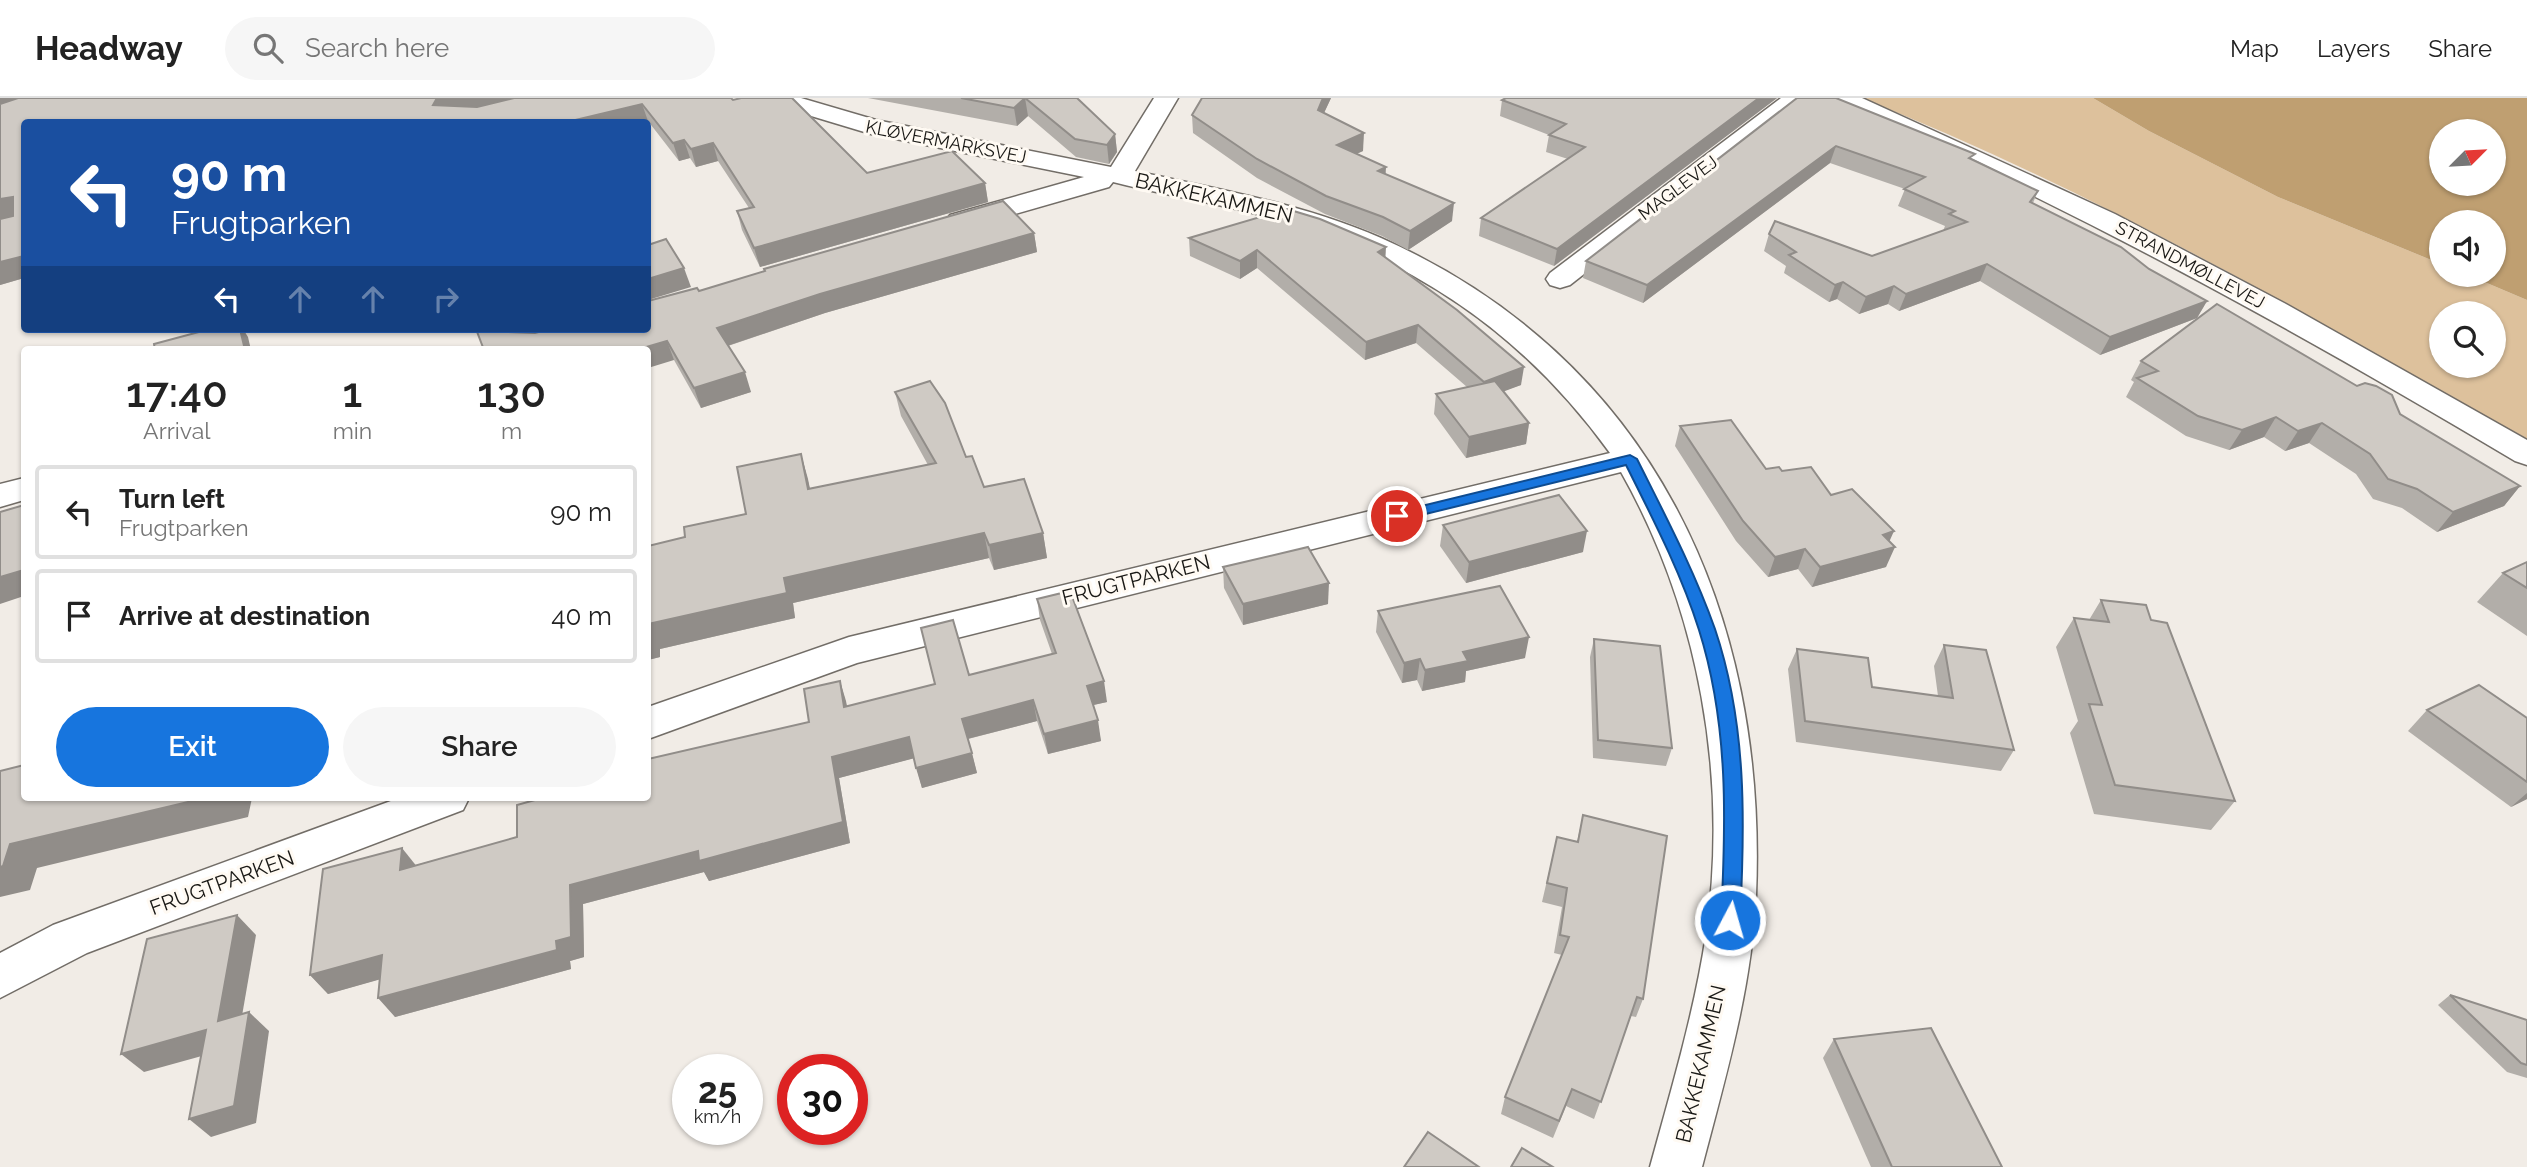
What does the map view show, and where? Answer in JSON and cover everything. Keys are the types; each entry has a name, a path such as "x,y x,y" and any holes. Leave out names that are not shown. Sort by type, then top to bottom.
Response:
{"street":[{"name":"KLØVERMARKSVEJ","path":"776,98 871,127 1112,175"},
{"name":"BAKKEKAMMEN","path":"1166,98 1112,175 1276,210 1368,243 1432,275 1491,314 1541,354 1588,401 1630,459 1662,519 1707,631 1727,714 1736,816 1733,901 1716,1018 1676,1167"},
{"name":"MAGLEVEJ","path":"1560,279 1796,98"},
{"name":"STRANDMØLLEVEJ","path":"1842,98 1965,152 2130,233 2365,359 2527,454"},
{"path":"940,227 1100,181 1112,175"},
{"name":"FRUGTPARKEN","path":"651,722 849,651 1630,459"},
{"path":"0,496 21,490"},
{"name":"FRUGTPARKEN","path":"0,977 70,939 440,801"}],"shaded area":[{"path":"1861,98 2093,98 2149,131 2278,197 2429,259 2429,287 2496,287 2527,300 2527,443 2365,348 2201,257 2033,173"},
{"path":"2093,98 2527,98 2527,300 2496,287 2506,287 2506,210 2429,210 2429,259 2278,197 2149,131"}],"building":[{"path":"18,98 437,98 433,105 477,107 514,98 792,98 867,173 952,151 985,183 754,248 737,211 754,207 713,143 691,149 684,140 673,143 642,104 580,119 21,119 21,257 0,262 0,219 13,216 13,197 0,199 0,104"},
{"path":"961,98 1025,98 1014,108"},
{"path":"1025,98 1077,98 1115,134 1107,145 1075,139"},
{"path":"1202,98 1323,98 1318,110 1364,133 1337,145 1386,167 1378,171 1454,203 1410,231 1383,217 1326,196 1257,159 1192,115"},
{"path":"1759,98 1557,249 1481,218 1585,147 1549,135 1566,124 1502,100"},
{"path":"1797,98 1836,98 1975,154 1969,158 2038,191 2030,202 2121,247 2149,269 2207,301 2110,337 1987,264 1906,294 1894,286 1866,297 1843,282 1835,285 1789,255 1796,252 1769,234 1775,221 1872,256 1967,222 1949,214 1955,211 1904,189 1925,177 1836,146 1647,285 1586,261"},
{"path":"1003,201 1034,233 820,294 717,328 745,372 694,388 667,341 650,346 482,346 478,333 651,333 651,300 697,288 699,291 765,271 764,269"},
{"path":"1287,209 1320,219 1386,247 1378,252 1457,310 1524,367 1484,382 1418,325 1366,342 1257,250 1240,261 1189,238"},
{"path":"666,239 684,268 651,278 651,244"},
{"path":"2217,304 2357,386 2365,383 2392,395 2400,414 2520,486 2453,512 2417,489 2388,479 2370,454 2322,423 2298,431 2276,417 2242,430 2198,416 2137,378 2158,371 2141,361"},
{"path":"195,333 241,333 244,346 154,346"},
{"path":"930,381 945,403 966,457 972,456 984,487 1024,479 1043,533 989,545 984,533 784,578 787,593 651,623 651,545 685,537 684,527 746,514 737,467 801,454 808,489 936,463 895,392"},
{"path":"1495,381 1529,423 1469,437 1436,394"},
{"path":"1731,420 1766,469 1779,467 1782,471 1811,467 1831,495 1852,489 1894,531 1883,535 1895,547 1820,567 1805,549 1775,557 1743,521 1680,426"},
{"path":"1559,495 1587,531 1469,562 1443,525"},
{"path":"21,506 21,571 0,577 0,512"},
{"path":"1308,547 1329,583 1243,604 1223,567"},
{"path":"2527,562 2527,588 2503,573"},
{"path":"1500,586 1529,637 1463,652 1468,661 1425,670 1420,659 1404,663 1378,611"},
{"path":"1070,591 1104,681 1087,686 1098,720 1044,734 1033,700 962,719 972,753 916,768 909,737 832,757 843,822 699,861 698,851 570,885 571,937 556,941 557,950 378,998 382,955 310,975 323,869 402,848 400,870 517,837 517,805 531,801 651,801 651,758 809,722 804,689 840,681 844,707 935,684 921,628 953,620 969,675 1056,653 1037,599"},
{"path":"2101,600 2146,605 2151,620 2167,623 2235,801 2115,785 2089,704 2102,705 2074,618 2109,622"},
{"path":"1594,639 1660,646 1672,748 1598,740"},
{"path":"1944,645 1986,650 2014,750 1805,721 1797,649 1868,658 1872,687 1953,698"},
{"path":"2479,685 2527,718 2527,782 2427,710"},
{"path":"21,766 21,801 192,801 10,844 3,866 0,867 0,771"},
{"path":"1583,815 1667,836 1643,999 1637,997 1601,1102 1572,1089 1559,1121 1505,1097 1569,937 1560,935 1567,888 1547,883 1557,837 1578,842"},
{"path":"237,915 218,1021 249,1012 234,1106 189,1119 206,1030 121,1054 147,939"},
{"path":"2450,995 2527,1020 2527,1065 2521,1063"},
{"path":"1931,1028 2002,1167 1892,1167 1834,1039"},
{"path":"1428,1132 1479,1167 1404,1167"},
{"path":"1522,1148 1553,1167 1511,1167"}],"route":[{"path":"1397,516 1630,459 1658,510 1681,562 1707,631 1719,675 1728,723 1736,816 1730,920"}]}
